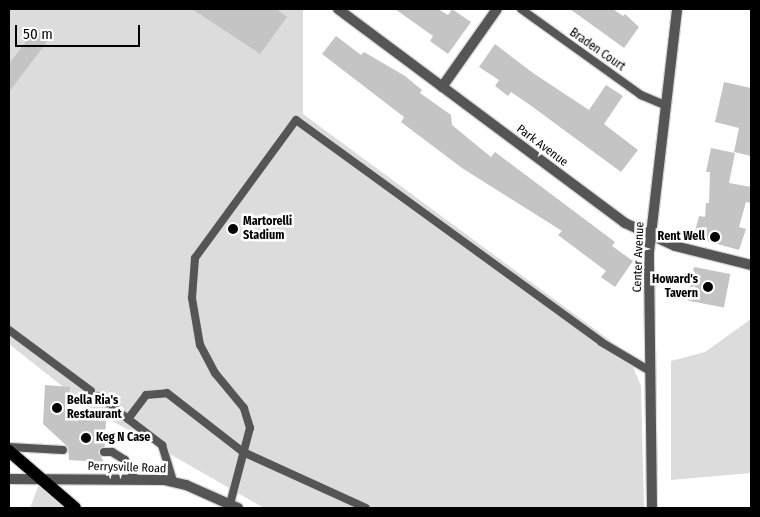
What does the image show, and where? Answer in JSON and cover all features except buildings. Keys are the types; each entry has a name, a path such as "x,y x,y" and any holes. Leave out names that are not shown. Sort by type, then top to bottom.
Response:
{"main road":[{"path":"9,452 75,508"}],"street":[{"name":"Park Avenue","path":"338,9 625,223 675,246 751,265"},
{"path":"442,87 497,9"},
{"name":"Center Avenue","path":"652,508 650,236 664,105 677,9"},
{"name":"Perrysville Road","path":"9,479 135,479 173,482 234,506"}],"lane":[{"name":"Braden Court","path":"521,9 641,95 664,105"},
{"path":"234,506 250,428 244,408 215,373 196,329 192,298 195,258 296,120 601,342 650,372"},
{"path":"9,330 162,446 173,482"},
{"path":"128,419 146,395 167,394 244,452 366,508"},
{"path":"9,447 63,450"},
{"path":"104,452 112,452 125,460 135,479"}],"shaded area":[{"name":"Martorelli Stadium","path":"9,9 303,9 303,114 627,353 641,386 644,508 264,508 90,408 9,344"},
{"path":"751,319 751,473 671,480 671,361 705,352"},
{"path":"41,479 75,508 30,508"}],"place":[{"name":"Martorelli Stadium","path":"233,229"},
{"name":"Rent Well","path":"715,237"},
{"name":"Howard's Tavern","path":"708,287"},
{"name":"Bella Ria's Restaurant","path":"57,408"},
{"name":"Keg N Case","path":"86,438"}]}
